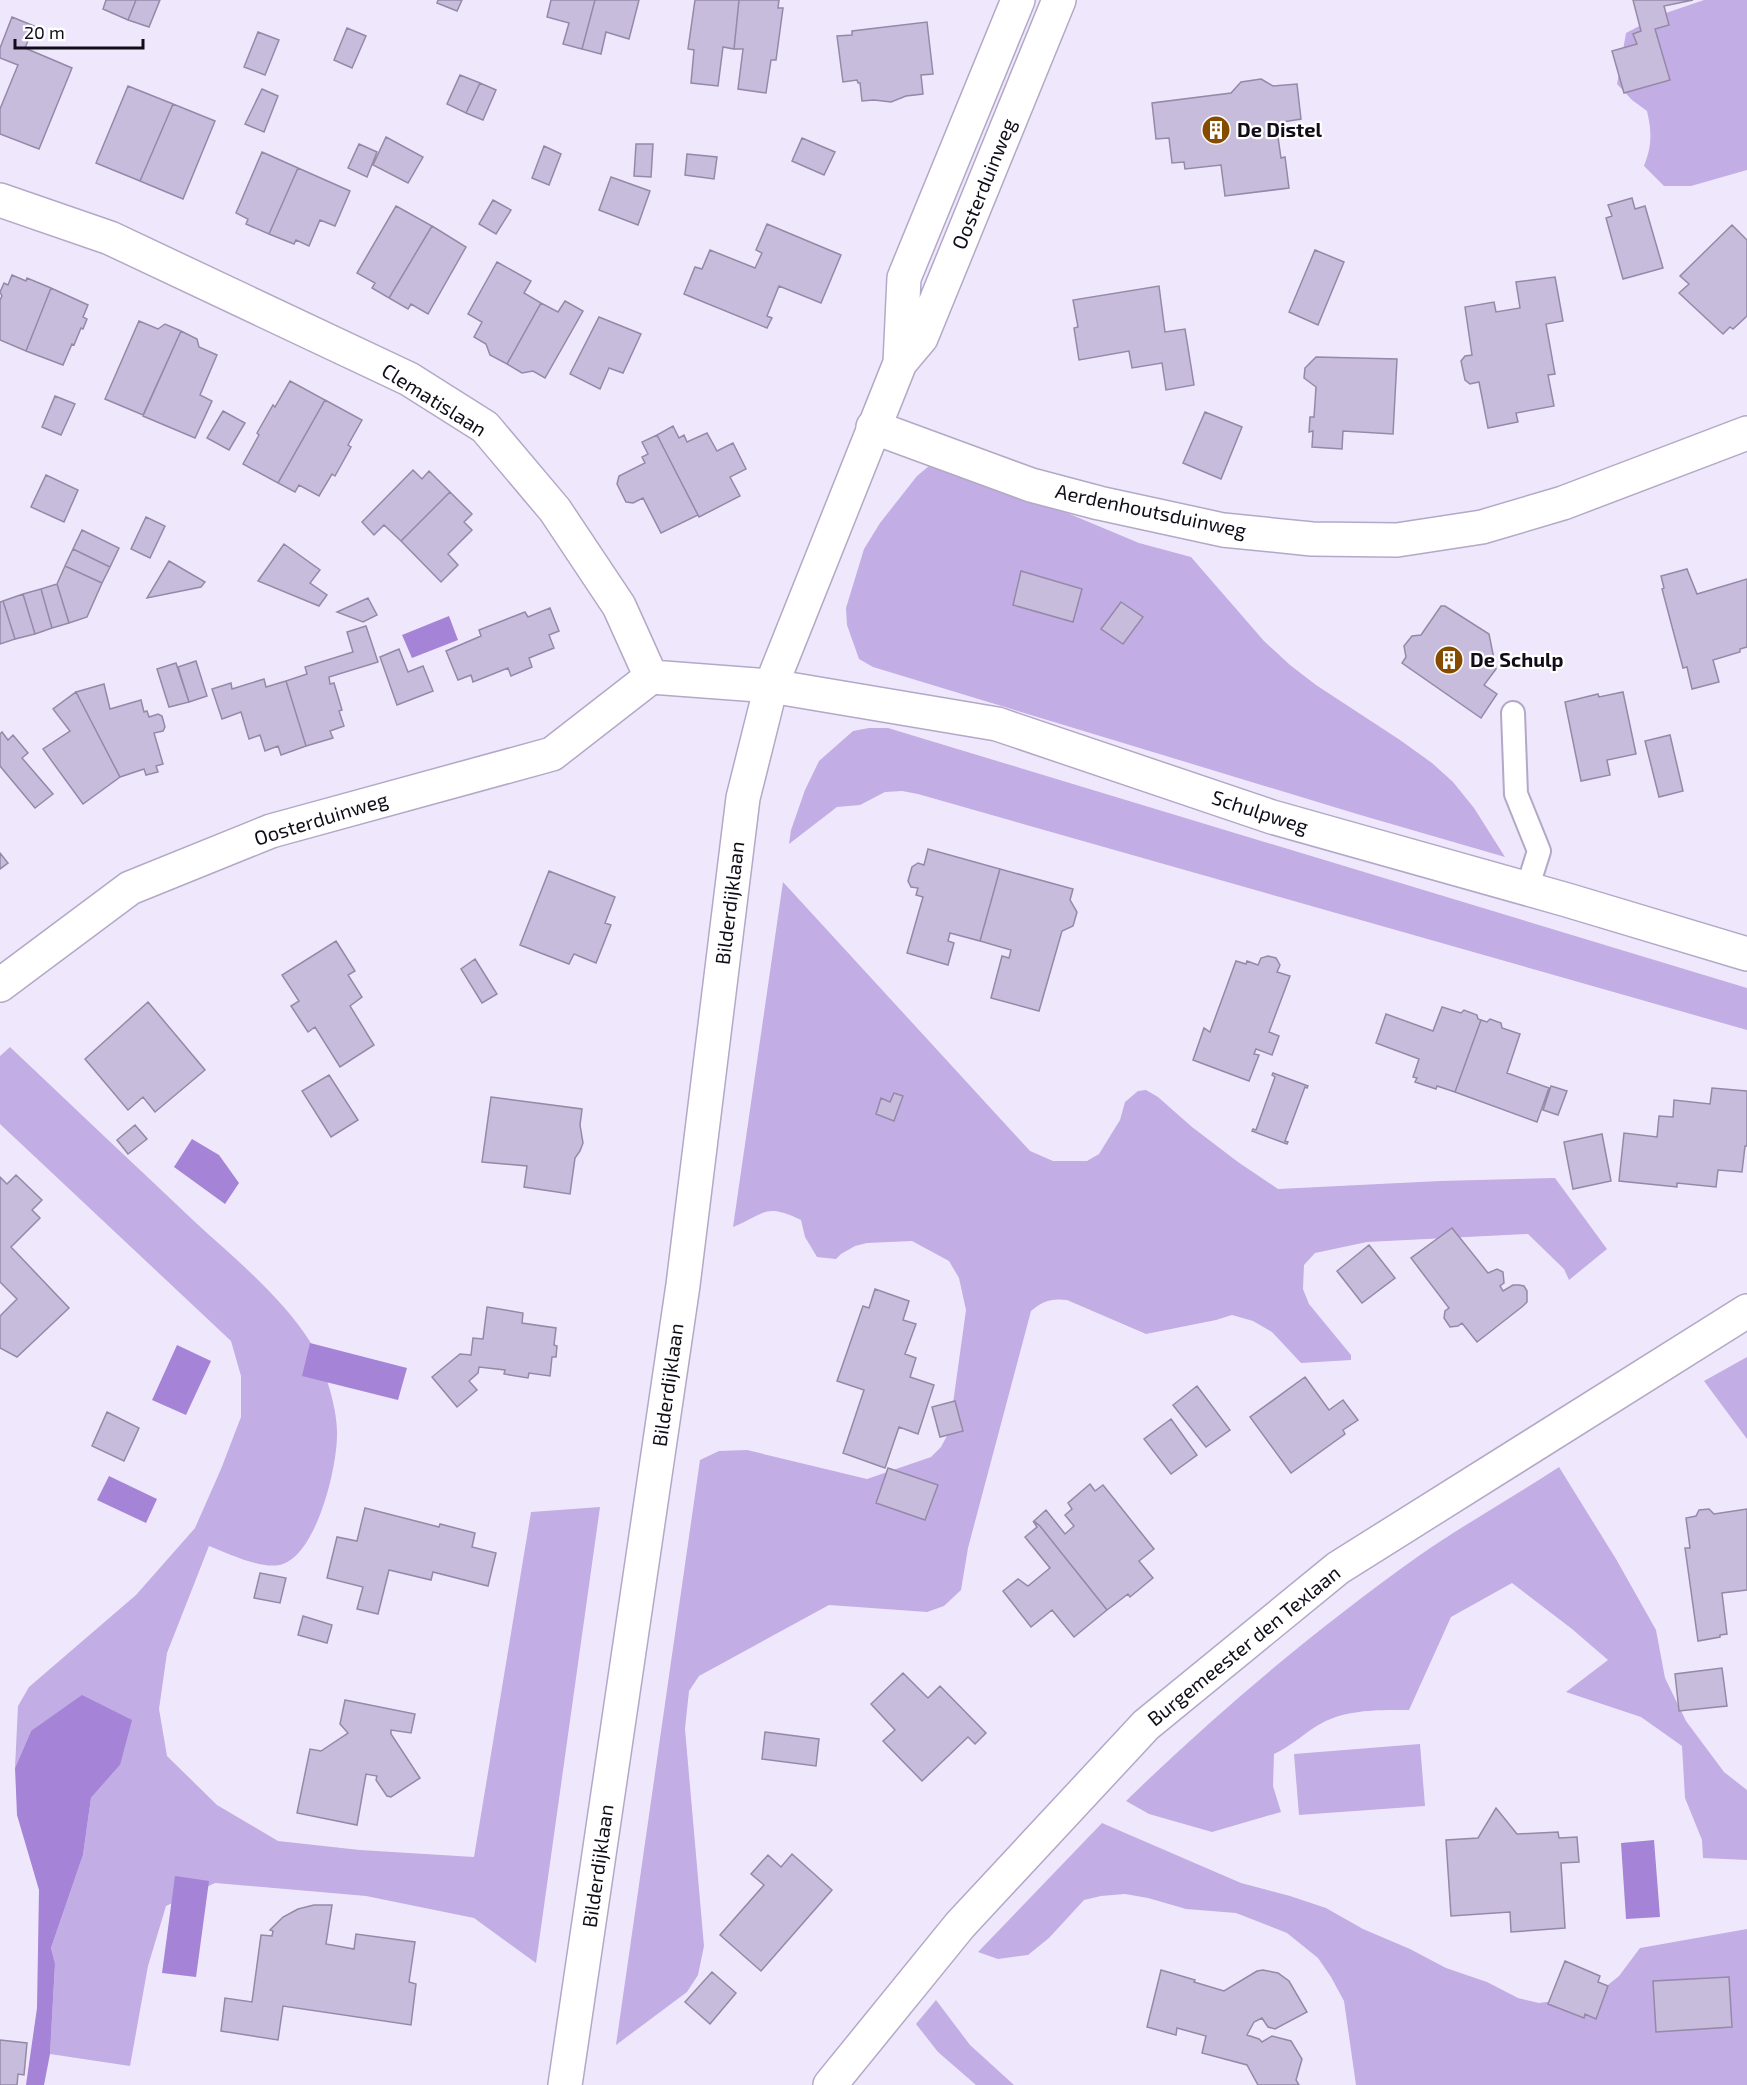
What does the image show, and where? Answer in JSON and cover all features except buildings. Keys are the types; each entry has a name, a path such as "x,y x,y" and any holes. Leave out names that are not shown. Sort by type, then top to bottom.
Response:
{"street":[{"name":"Oosterduinweg","path":"900,363 904,278 1018,0"},
{"name":"Oosterduinweg","path":"771,686 873,427 900,363 921,338 1059,0"},
{"name":"Clematislaan","path":"0,200 110,238 409,379 485,427 562,519 619,606 651,677"},
{"name":"Aerdenhoutsduinweg","path":"873,427 1031,485 1099,503 1223,530 1312,539 1397,540 1482,527 1563,504 1747,433"},
{"name":"Oosterduinweg","path":"0,985 130,888 271,831 552,754 651,677"},
{"path":"651,677 771,686"},
{"name":"Schulpweg","path":"771,686 997,723 1272,818 1527,889 1747,954"},
{"name":"Bilderdijklaan","path":"565,2085 683,1285 743,798 771,686"},
{"name":"Burgemeester den Texlaan","path":"831,2085 960,1925 1146,1725 1338,1568 1747,1311"}],"lane":[{"path":"1512,713 1516,794 1539,851 1527,889"}],"shaded area":[{"path":"1704,0 1747,0 1747,170 1691,186 1664,186 1644,166 1649,152 1650,139 1647,111 1632,100 1617,84 1626,33 1660,15"},
{"path":"943,461 1139,543 1191,557 1264,641 1290,665 1316,685 1400,740 1432,763 1453,782 1474,808 1505,857 873,667 859,659 847,625 846,608 864,549 880,523 917,476 929,466"},
{"path":"449,616 458,640 412,658 402,635"},
{"path":"888,728 1747,988 1747,1030 918,794 902,791 885,792 860,805 837,807 789,844 791,830 805,790 819,761 853,731"},
{"path":"783,882 1030,1151 1053,1161 1087,1161 1099,1154 1120,1120 1125,1102 1138,1091 1146,1090 1158,1097 1192,1127 1238,1162 1278,1189 1555,1178 1607,1249 1569,1280 1564,1269 1528,1234 1367,1242 1315,1253 1304,1265 1303,1289 1309,1304 1351,1355 1351,1360 1301,1363 1272,1332 1253,1321 1232,1315 1146,1334 1067,1300 1048,1301 1031,1311 968,1548 961,1590 944,1606 927,1612 829,1605 699,1676 689,1691 685,1729 704,1946 698,1975 687,1992 616,2045 700,1460 719,1451 747,1450 867,1479 931,1457 941,1447 949,1432 966,1310 959,1278 949,1261 912,1241 867,1243 855,1246 836,1259 817,1257 805,1237 801,1220 780,1212 766,1212 733,1227"},
{"path":"10,1047 241,1263 284,1307 314,1349 332,1399 337,1424 333,1467 323,1507 306,1543 295,1556 275,1566 246,1560 209,1546 167,1653 159,1709 167,1756 217,1805 278,1841 360,1850 474,1857 531,1512 600,1507 536,1963 474,1918 366,1896 215,1883 166,1906 148,1966 130,2066 50,2054 55,1965 51,1948 83,1855 91,1798 120,1765 31,1731 15,1768 18,1706 29,1687 136,1595 195,1528 241,1417 241,1376 231,1341 0,1124 0,1056"},
{"path":"192,1139 219,1155 239,1183 225,1204 174,1167"},
{"path":"310,1343 407,1368 398,1400 302,1376"},
{"path":"177,1345 211,1361 186,1415 152,1400"},
{"path":"1747,1357 1747,1439 1704,1381"},
{"path":"1559,1467 1616,1559 1656,1630 1665,1678 1686,1721 1724,1772 1747,1790 1747,1860 1703,1858 1702,1840 1685,1798 1682,1746 1641,1717 1566,1692 1608,1660 1512,1583 1451,1617 1409,1710 1364,1711 1332,1718 1274,1754 1273,1786 1281,1812 1212,1832 1149,1814 1126,1801 1268,1672 1343,1612 1420,1555"},
{"path":"109,1476 157,1499 146,1523 97,1500"},
{"path":"82,1695 132,1720 120,1765 91,1798 83,1855 51,1948 55,1964 50,2054 44,2085 26,2085 37,2008 39,1890 17,1815 15,1768 31,1731"},
{"path":"1420,1744 1425,1806 1299,1815 1294,1754"},
{"path":"1102,1823 1241,1883 1326,1908 1363,1929 1410,1949 1446,1968 1487,1982 1518,1998 1539,2003 1568,1999 1603,1989 1619,1976 1640,1948 1747,1929 1747,2085 1356,2085 1344,2001 1318,1958 1287,1933 1236,1913 1186,1909 1125,1894 1101,1896 1084,1900 1049,1938 1028,1955 998,1959 978,1952"},
{"path":"1654,1840 1660,1917 1626,1919 1621,1843"},
{"path":"175,1876 209,1881 196,1977 162,1973"},
{"path":"936,2000 970,2045 1014,2085 976,2085 938,2052 916,2024"}],"place":[{"name":"De Distel","path":"1216,130"},
{"name":"De Schulp","path":"1449,660"}]}
